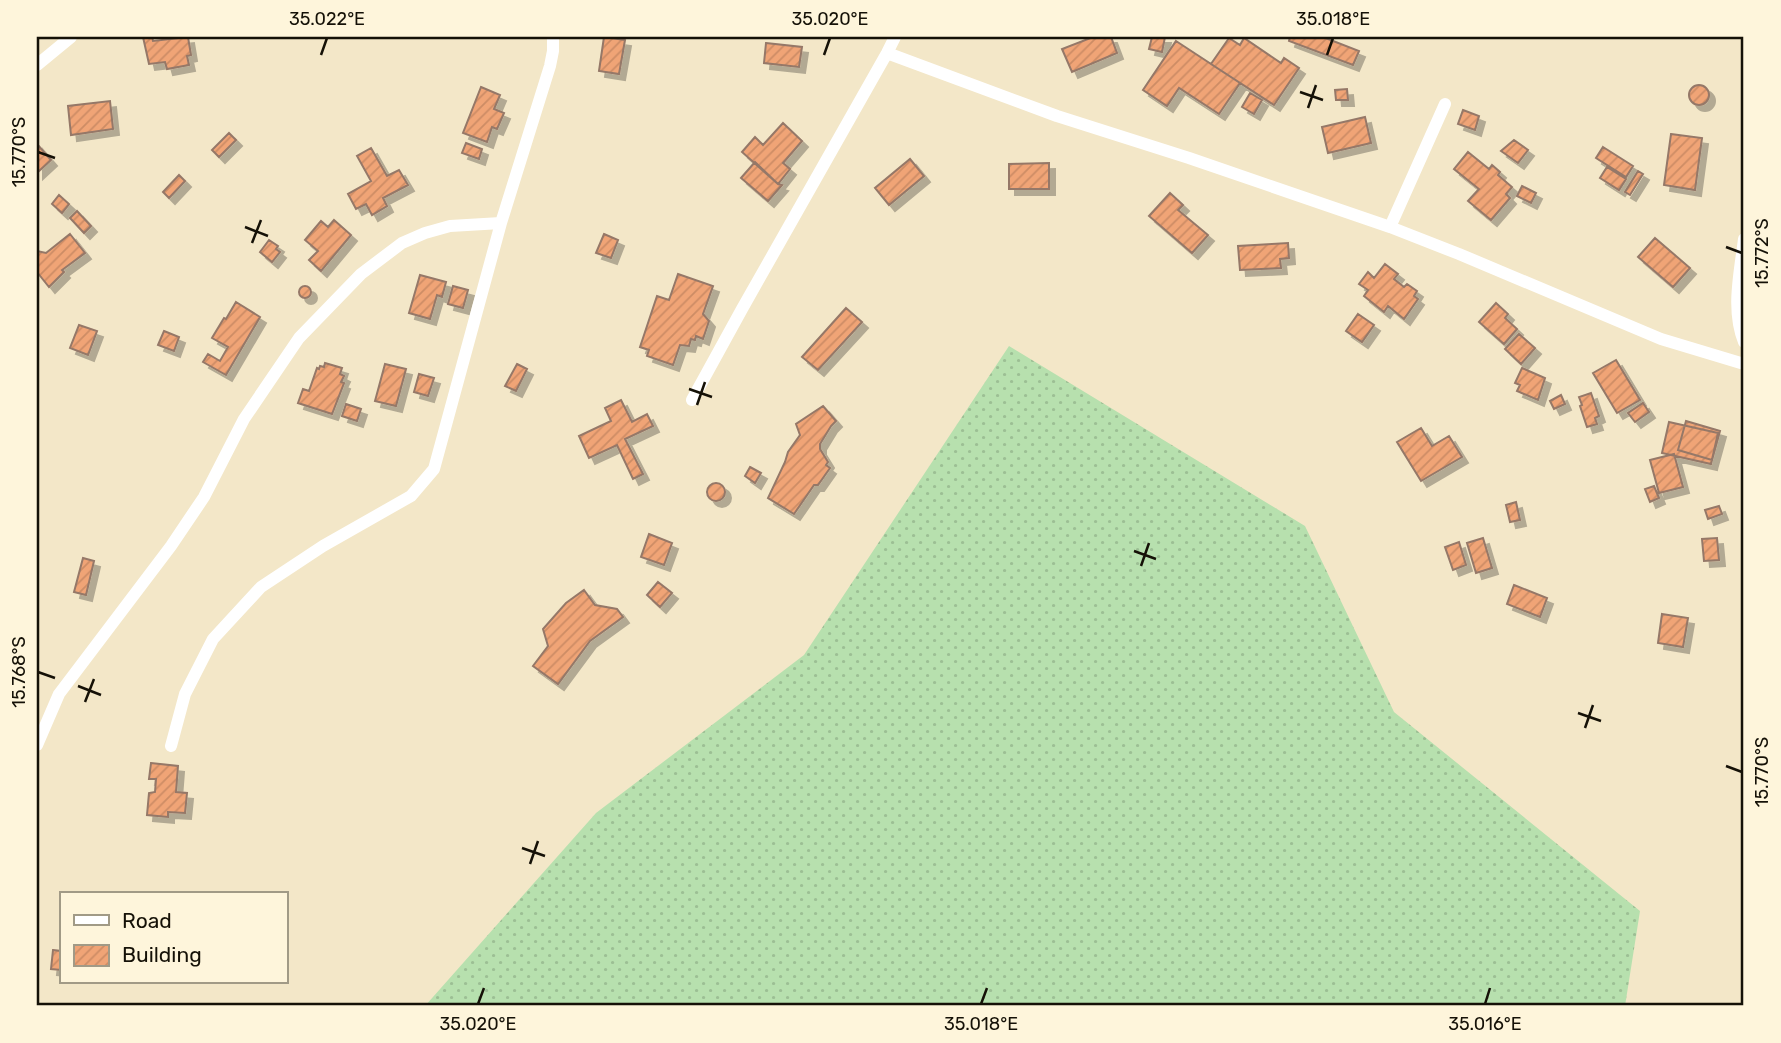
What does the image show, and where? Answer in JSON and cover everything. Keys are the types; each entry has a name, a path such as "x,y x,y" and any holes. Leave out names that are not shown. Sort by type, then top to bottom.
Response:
{"street":[{"path":"37,65 71,37"},
{"path":"171,746 185,694 213,639 261,587 323,546 411,496 434,470 501,223 550,66 553,37"},
{"path":"692,400 895,37"},
{"path":"887,53 1057,116 1390,227 1661,339 1744,364"},
{"path":"1390,227 1444,104"},
{"path":"37,745 59,694 171,546 204,496 244,419 299,338 361,274 402,243 450,226 501,223"},
{"path":"1744,239 1737,304 1739,329 1744,342"}],"green space":[{"path":"1009,346 1305,526 1394,712 1640,911 1625,1006 425,1006 596,813 804,655"}],"building":[{"path":"143,37 152,37 153,41 188,37 191,55 187,56 189,65 167,69 165,62 149,64"},
{"path":"604,37 625,40 619,74 599,71"},
{"path":"1093,37 1111,37 1117,53 1072,72 1062,49"},
{"path":"1152,37 1165,37 1162,52 1149,49"},
{"path":"1290,37 1323,37 1359,51 1353,65 1289,41"},
{"path":"1229,38 1240,45 1244,38 1281,63 1284,58 1299,68 1274,105 1211,64"},
{"path":"1176,41 1240,83 1219,114 1179,88 1167,106 1143,90"},
{"path":"766,43 802,47 799,67 764,63"},
{"path":"1695,85 1703,85 1709,95 1703,105 1695,105 1689,99 1689,91"},
{"path":"481,87 500,95 494,109 504,113 497,129 492,127 487,142 463,133"},
{"path":"1347,89 1348,100 1336,100 1335,90"},
{"path":"1250,93 1262,100 1254,114 1242,107"},
{"path":"110,101 113,129 71,135 68,106"},
{"path":"1463,110 1479,116 1475,130 1458,124"},
{"path":"1365,117 1371,143 1328,153 1322,127"},
{"path":"783,123 802,141 783,163 790,169 778,184 742,152 755,137 763,145"},
{"path":"229,133 236,140 219,157 212,150"},
{"path":"1671,134 1702,138 1695,190 1664,185"},
{"path":"1514,140 1528,150 1518,163 1501,151"},
{"path":"466,143 482,149 479,159 462,153"},
{"path":"37,144 51,160 37,173"},
{"path":"1603,147 1633,166 1626,177 1596,158"},
{"path":"371,148 387,176 399,170 408,185 383,198 387,206 372,215 366,204 356,209 348,194 371,181 357,156"},
{"path":"1468,152 1489,169 1492,165 1500,172 1498,175 1512,187 1506,194 1510,198 1491,220 1468,201 1479,189 1454,169"},
{"path":"910,159 924,176 889,205 875,188"},
{"path":"755,162 782,185 768,201 741,178"},
{"path":"1049,163 1049,189 1009,189 1009,164"},
{"path":"1607,167 1626,179 1619,190 1600,178"},
{"path":"1638,171 1643,174 1630,195 1625,192"},
{"path":"179,175 185,181 169,198 163,192"},
{"path":"1522,186 1536,193 1531,203 1517,196"},
{"path":"1170,193 1183,205 1178,210 1208,235 1192,253 1149,216"},
{"path":"59,195 69,204 62,213 52,204"},
{"path":"77,211 91,226 84,233 70,218"},
{"path":"334,220 351,235 321,271 309,260 318,251 305,240 321,221 328,227"},
{"path":"70,234 85,253 62,270 64,272 49,287 37,272 37,251 46,253"},
{"path":"604,234 618,240 611,258 596,253"},
{"path":"1655,238 1690,268 1673,287 1638,257"},
{"path":"269,240 278,246 276,249 280,252 272,262 260,252"},
{"path":"1288,243 1289,258 1280,259 1281,268 1240,270 1238,246"},
{"path":"1385,264 1398,274 1394,279 1404,287 1407,284 1417,291 1414,296 1418,299 1404,319 1388,306 1384,312 1364,296 1368,290 1359,284 1368,272 1374,278"},
{"path":"678,274 713,286 703,314 709,321 703,339 696,336 695,340 691,339 689,346 680,345 673,365 647,356 649,350 640,347 657,296 669,300"},
{"path":"420,275 446,282 442,297 437,295 430,319 409,313"},
{"path":"453,286 468,290 463,308 448,304"},
{"path":"300,287 310,287 310,297 300,297"},
{"path":"236,302 260,317 226,375 203,362 208,354 220,361 228,347 212,338"},
{"path":"1496,303 1508,314 1505,318 1517,329 1504,344 1479,322"},
{"path":"846,308 862,322 818,370 802,357"},
{"path":"1358,314 1374,325 1362,342 1346,331"},
{"path":"79,325 97,331 88,355 70,348"},
{"path":"164,331 179,337 174,351 158,345"},
{"path":"1519,334 1535,348 1521,364 1505,349"},
{"path":"1616,360 1640,400 1617,413 1593,373"},
{"path":"325,363 342,368 340,374 344,376 341,382 344,383 332,414 298,403 303,389 309,391 317,368 324,367"},
{"path":"385,364 406,369 396,406 375,401"},
{"path":"517,364 527,369 516,391 505,386"},
{"path":"1522,368 1545,378 1538,400 1517,391 1520,385 1515,383"},
{"path":"419,374 434,378 428,396 414,392"},
{"path":"1591,393 1599,416 1595,418 1597,424 1587,427 1579,397"},
{"path":"1561,395 1565,404 1554,409 1550,401"},
{"path":"621,400 632,422 647,414 653,426 625,439 643,474 633,479 617,445 589,458 579,436 611,421 605,408"},
{"path":"1643,403 1649,412 1635,422 1628,413"},
{"path":"346,404 361,409 357,421 342,416"},
{"path":"823,406 836,421 820,444 828,462 826,465 830,468 818,485 814,485 794,514 768,498 788,452 800,435 796,424"},
{"path":"1686,421 1720,431 1712,460 1678,450"},
{"path":"1669,422 1718,433 1711,464 1662,453"},
{"path":"1421,428 1432,446 1449,436 1462,457 1421,481 1397,442"},
{"path":"1674,454 1683,487 1659,493 1650,460"},
{"path":"750,467 761,473 755,483 745,476"},
{"path":"716,483 722,486 725,492 722,498 716,501 710,498 707,492 710,486"},
{"path":"1654,486 1659,498 1650,502 1645,489"},
{"path":"1516,502 1520,520 1510,522 1506,505"},
{"path":"1719,506 1722,514 1708,519 1705,510"},
{"path":"649,534 672,543 664,565 641,557"},
{"path":"1483,538 1492,568 1476,573 1467,543"},
{"path":"1717,538 1719,560 1704,561 1702,539"},
{"path":"1459,542 1466,565 1453,570 1445,547"},
{"path":"83,558 94,561 86,595 74,592"},
{"path":"658,582 672,593 660,607 647,595"},
{"path":"1514,585 1547,598 1540,617 1507,604"},
{"path":"584,590 595,605 617,609 623,617 590,641 558,684 533,666 548,646 543,629 566,603"},
{"path":"1662,614 1688,618 1683,647 1658,643"},
{"path":"151,763 178,766 176,792 187,793 185,813 168,812 168,817 147,815 149,793 155,792 156,779 149,779"},
{"path":"53,950 60,951 60,970 51,969"}]}
